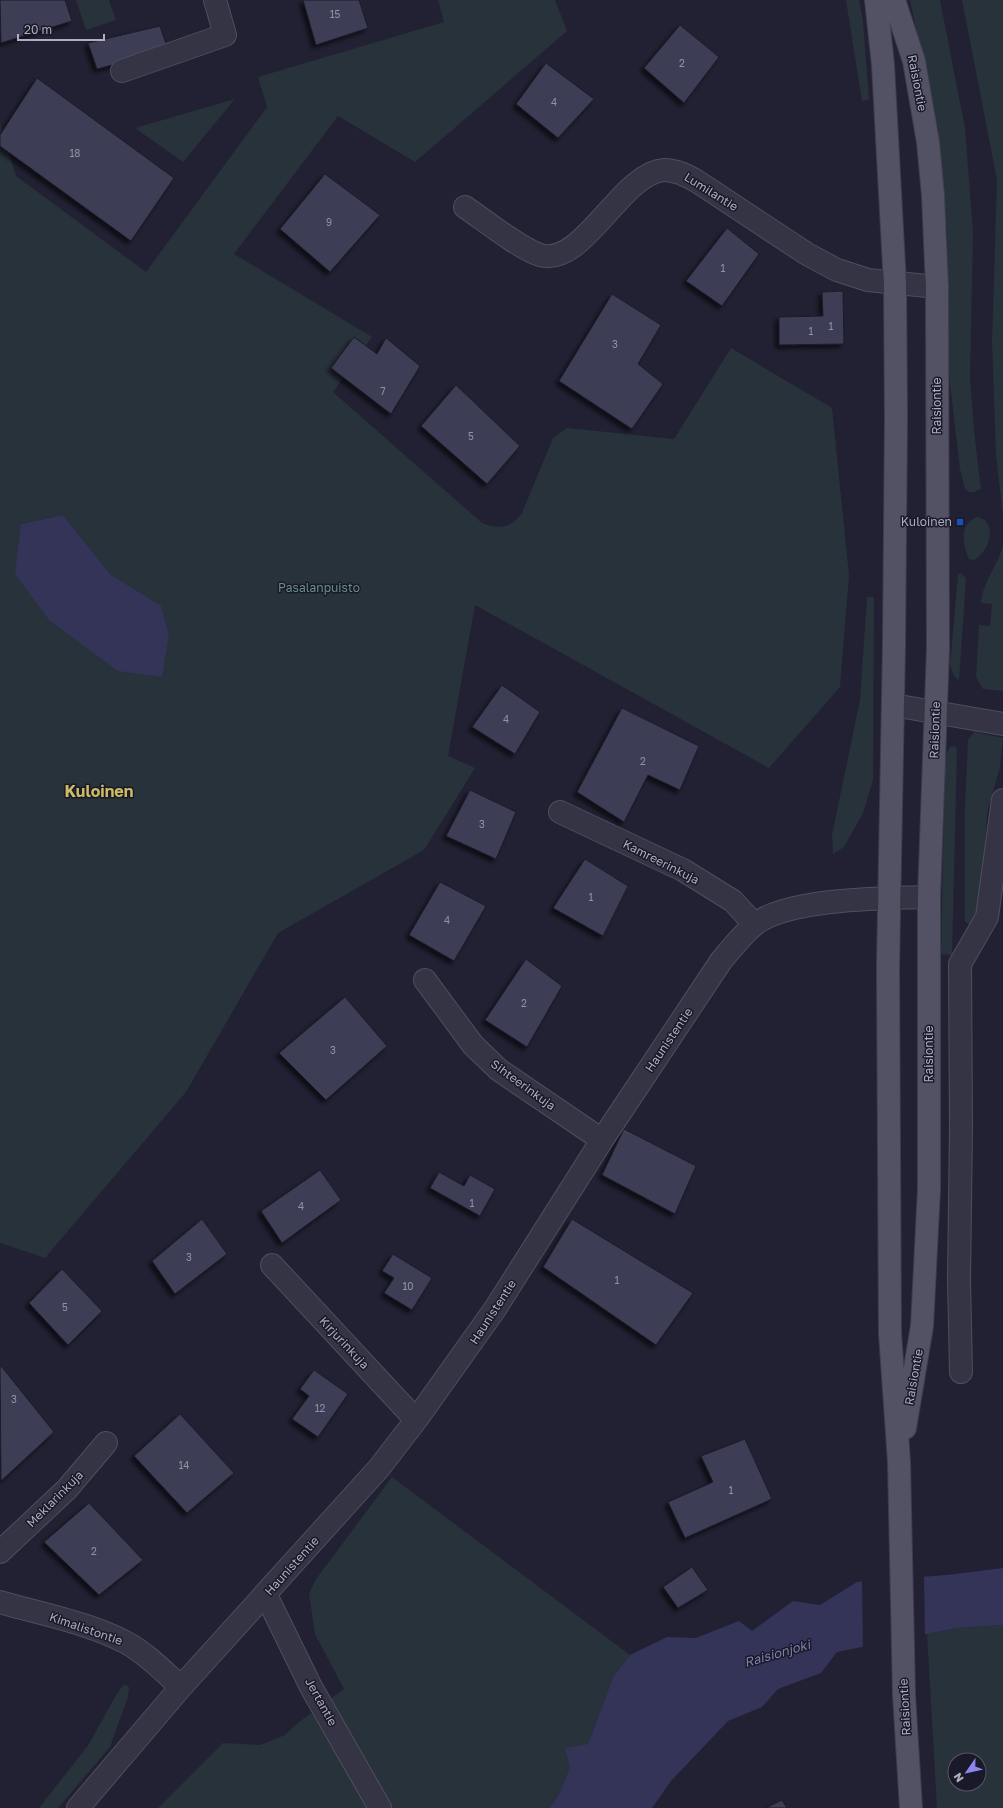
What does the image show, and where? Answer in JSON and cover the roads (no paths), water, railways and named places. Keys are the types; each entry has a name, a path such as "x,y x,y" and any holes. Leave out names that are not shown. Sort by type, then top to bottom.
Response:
{"main road":[{"name":"Raisiontie","path":"876,0 883,65 895,284 896,418 888,998 890,1333 899,1462 904,1695 911,1808"},
{"name":"Raisiontie","path":"894,0 914,61 928,142 933,195 937,286 939,573 936,713 929,897 929,1189 922,1326 899,1462"}],"street":[{"path":"122,71 225,35 215,0"},
{"name":"Lumilantie","path":"464,207 524,247 540,255 555,256 571,248 584,237 634,186 647,176 664,170 681,173 698,182 807,254 837,270 868,280 895,284 937,286"},
{"path":"893,705 1003,724"},
{"path":"962,1372 959,1280 961,1127 960,964 987,917 1003,800"},
{"name":"Kamreerinkuja","path":"560,812 682,870 733,901 754,924"},
{"name":"Haunistentie","path":"78,1808 181,1687 266,1595 379,1468 416,1420 495,1310 602,1140 721,961 754,924 793,908 823,903 890,898 929,897"},
{"name":"Sihteerinkuja","path":"425,980 473,1044 499,1070 602,1140"},
{"name":"Kirjurinkuja","path":"272,1266 416,1420"},
{"name":"Meklarinkuja","path":"0,1552 67,1489 106,1443"},
{"name":"Jertantie","path":"266,1595 311,1687 380,1808"},
{"name":"Kimalistontie","path":"0,1602 98,1630 127,1643 141,1652 181,1687"}],"water":[{"path":"63,515 111,575 161,606 169,635 162,677 118,671 49,620 15,574 21,524"},
{"name":"Raisionjoki","path":"1003,1568 1003,1625 957,1628 837,1652 821,1673 778,1689 762,1707 728,1721 671,1781 652,1808 549,1808 558,1796 570,1767 565,1748 588,1744 613,1677 630,1655 667,1637 696,1638 739,1621 752,1631 793,1601 820,1605 857,1582 946,1575"}],"place":[{"name":"Kuloinen","path":"960,522"}],"district":[{"name":"Kuloinen","path":"99,791"}],"park label":[{"name":"Pasalanpuisto","path":"319,588"}]}
